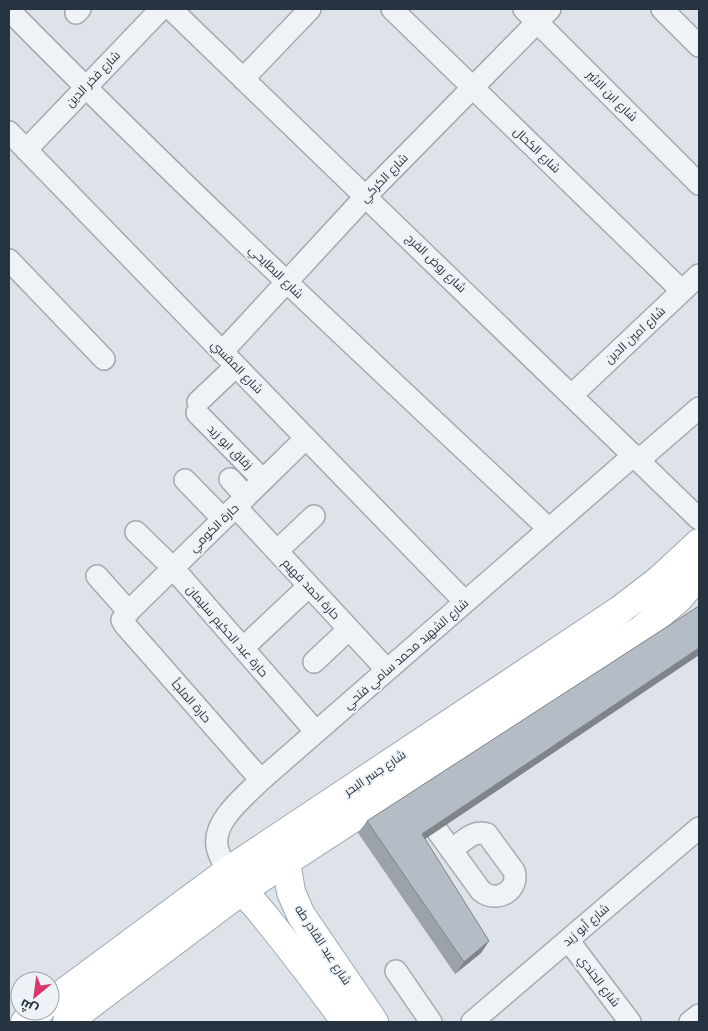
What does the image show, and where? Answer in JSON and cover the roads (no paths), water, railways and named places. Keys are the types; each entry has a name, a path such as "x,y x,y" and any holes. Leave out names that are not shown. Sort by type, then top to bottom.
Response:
{"main road":[{"name":"شارع جسر البحر","path":"60,996 235,881 620,610 659,580 699,543"},
{"name":"شارع جسر البحر","path":"67,1022 235,881 286,861 641,630 678,599 699,576"},
{"name":"شارع عبد القادر طه","path":"286,861 291,892 301,915 374,1022"},
{"name":"شارع عبد القادر طه","path":"235,881 263,913 346,1022"},
{"path":"263,913 273,896 291,892"}],"street":[{"name":"شارع فخر الدين","path":"26,150 161,9"},
{"name":"شارع روض الفرج","path":"171,9 699,519"},
{"path":"243,78 310,9"},
{"name":"شارع الكحال","path":"392,9 682,291"},
{"path":"662,9 699,46"},
{"name":"شارع البطايحي","path":"9,10 85,88 286,282 549,529"},
{"name":"شارع الكركي","path":"198,407 229,359 286,282 366,196 473,87 537,13"},
{"name":"شارع ابن الاثير","path":"537,13 699,184"},
{"name":"شارع المقسي","path":"9,132 465,602"},
{"path":"9,260 104,359"},
{"name":"شارع امين الدين","path":"572,395 699,275"},
{"name":"زقاق ابو زيد","path":"198,407 263,480"},
{"name":"شارع الشهيد محمد سامي فتحي","path":"235,881 218,853 216,845 218,828 228,814 260,780 549,529 699,408"},
{"name":"حارة الكومي","path":"126,616 306,438"},
{"path":"230,479 235,508"},
{"path":"185,480 235,508"},
{"name":"حارة احمد فهيم","path":"235,508 387,670"},
{"path":"276,551 314,516"},
{"name":"حارة عبد الحكيم سليمان","path":"136,532 173,568 316,732"},
{"name":"حارة الملجأ","path":"97,576 126,616 124,625 260,780"},
{"path":"243,648 309,586"},
{"path":"314,662 349,629"},
{"path":"404,784 451,850"},
{"name":"شارع أبو زيد","path":"472,1022 699,828"},
{"name":"شارع الجندي","path":"568,940 630,1022"},
{"path":"396,971 431,1022"},
{"path":"690,1022 699,1016"}]}
